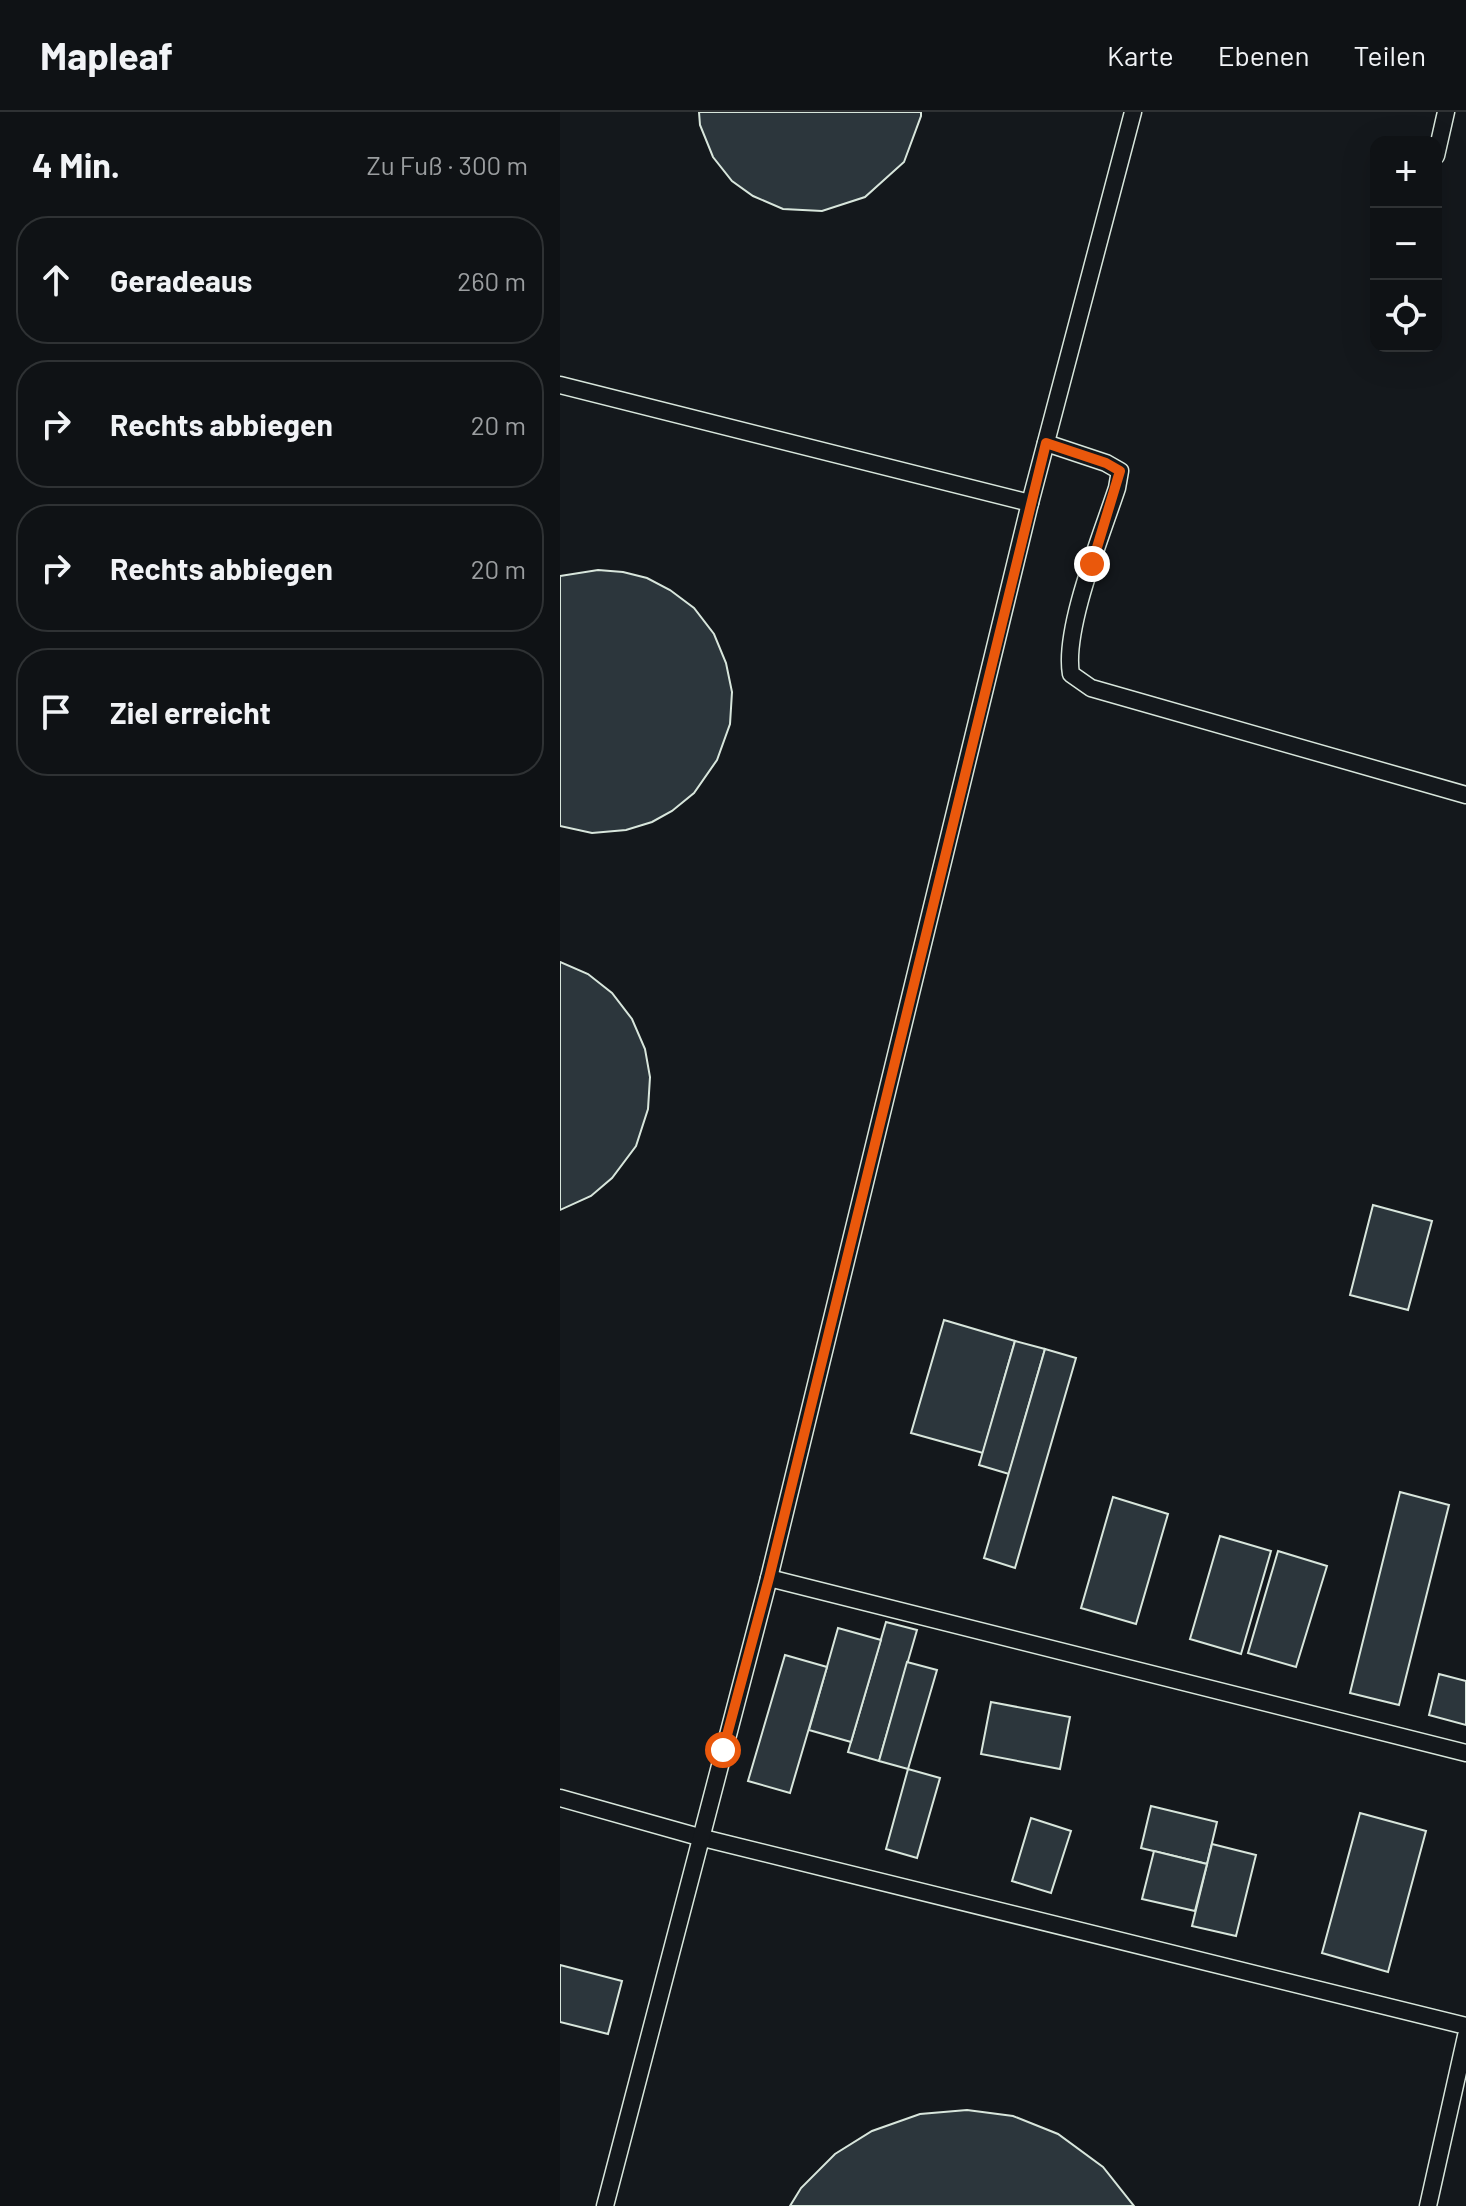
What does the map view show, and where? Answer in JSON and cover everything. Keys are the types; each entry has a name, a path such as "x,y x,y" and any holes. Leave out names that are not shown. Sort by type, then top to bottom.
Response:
{"lane":[{"path":"605,2206 769,1578 1030,503 1133,112"},
{"path":"1441,136 1446,112"},
{"path":"560,385 1030,503"},
{"path":"1046,443 1106,463 1120,471 1076,615 1068,659 1071,674 1091,688 1466,795"},
{"path":"769,1578 1466,1753"},
{"path":"560,1798 699,1837 1466,2026"},
{"path":"1428,2206 1466,2036"}],"building":[{"path":"699,112 921,112 921,116 904,162 865,197 822,211 783,209 753,196 732,181 713,157 700,125"},
{"path":"598,570 647,578 694,608 714,634 726,663 732,692 730,724 717,760 694,793 652,822 626,830 592,833 560,826 560,576"},
{"path":"560,962 588,974 612,993 632,1019 645,1049 650,1077 648,1109 636,1146 612,1178 591,1196 560,1210"},
{"path":"1373,1205 1432,1221 1408,1310 1350,1295"},
{"path":"944,1320 1015,1341 983,1453 911,1433"},
{"path":"1015,1341 1045,1349 1009,1474 979,1465"},
{"path":"1045,1349 1076,1358 1015,1568 984,1558"},
{"path":"1400,1492 1449,1505 1399,1705 1350,1693"},
{"path":"1113,1497 1168,1514 1136,1624 1081,1608"},
{"path":"1220,1536 1271,1551 1241,1654 1190,1639"},
{"path":"1278,1551 1327,1566 1296,1667 1248,1653"},
{"path":"886,1622 917,1630 879,1761 848,1752"},
{"path":"838,1628 881,1640 851,1742 809,1730"},
{"path":"785,1655 827,1667 790,1793 748,1781"},
{"path":"907,1662 937,1670 908,1769 879,1761"},
{"path":"1439,1674 1466,1681 1466,1725 1429,1715"},
{"path":"991,1702 1070,1717 1060,1769 981,1754"},
{"path":"908,1769 940,1778 917,1858 886,1849"},
{"path":"1151,1806 1217,1822 1207,1864 1141,1848"},
{"path":"1360,1813 1426,1831 1388,1972 1322,1953"},
{"path":"1031,1818 1071,1831 1051,1893 1012,1881"},
{"path":"1212,1844 1256,1855 1236,1936 1192,1926"},
{"path":"1154,1851 1207,1864 1195,1911 1142,1899"},
{"path":"560,1965 622,1981 608,2034 560,2022"},
{"path":"967,2110 1013,2116 1058,2134 1103,2167 1134,2206 790,2206 801,2188 835,2154 872,2131 920,2114"}],"route":[{"path":"723,1750 769,1578 1046,443 1106,463 1120,471 1092,564"}]}
